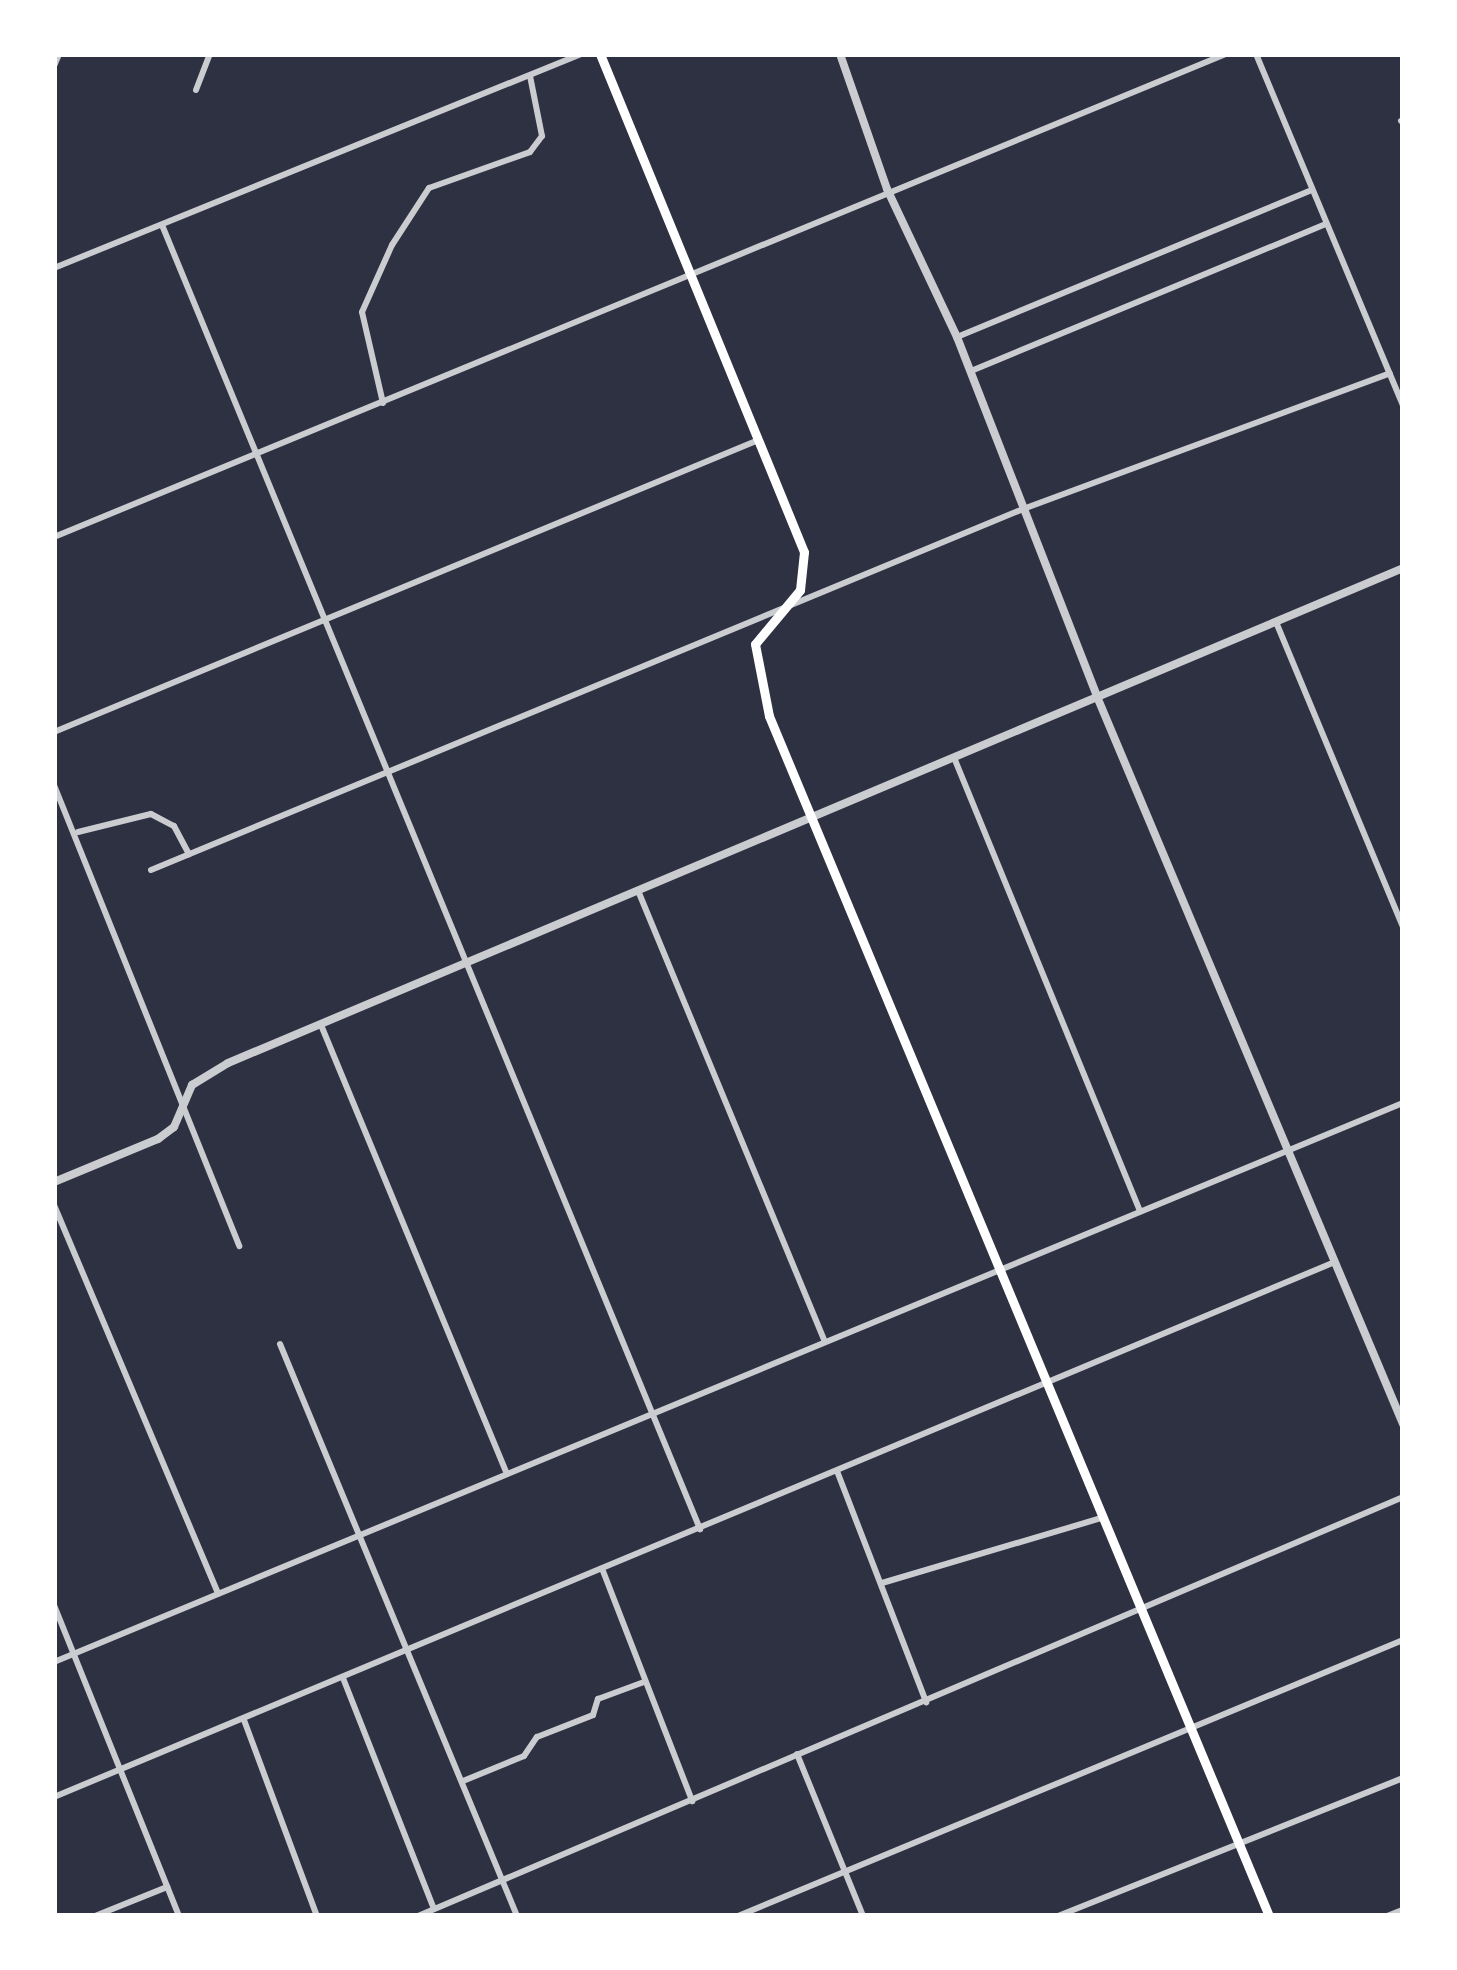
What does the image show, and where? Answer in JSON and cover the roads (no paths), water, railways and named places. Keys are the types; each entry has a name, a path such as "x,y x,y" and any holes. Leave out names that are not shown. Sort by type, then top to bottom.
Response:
{"main road":[{"path":"600,54 804,552 800,590 760,628 754,669 1269,1916"}],"street":[{"path":"54,65 59,54"},
{"path":"196,90 211,54"},
{"path":"54,268 581,54"},
{"path":"840,54 887,189 957,337 1098,699 1403,1424"},
{"path":"54,537 887,189 1226,54"},
{"path":"1256,54 1403,405"},
{"path":"383,403 362,313 377,279 430,188 530,152 542,136 530,75"},
{"path":"957,337 1312,190"},
{"path":"971,371 1326,224"},
{"path":"162,225 700,1529"},
{"path":"151,870 387,776 1023,508 1390,373"},
{"path":"54,732 760,440"},
{"path":"54,1182 174,1127 180,1104 204,1075 814,822 1403,568"},
{"path":"1276,622 1403,927"},
{"path":"955,760 1140,1211"},
{"path":"54,784 78,832 239,1246"},
{"path":"78,832 151,814 174,826 189,854"},
{"path":"639,893 824,1340"},
{"path":"321,1025 507,1473"},
{"path":"54,1662 1403,1103"},
{"path":"54,1205 218,1594"},
{"path":"54,1797 409,1653 1336,1262"},
{"path":"280,1344 517,1916"},
{"path":"837,1471 926,1702"},
{"path":"418,1916 1403,1497"},
{"path":"882,1583 1102,1517"},
{"path":"603,1571 692,1802"},
{"path":"54,1605 179,1916"},
{"path":"738,1916 1403,1640"},
{"path":"344,1678 434,1909"},
{"path":"463,1781 524,1756 537,1737 593,1715 598,1699 644,1682"},
{"path":"244,1720 316,1916"},
{"path":"797,1754 863,1916"},
{"path":"1058,1916 1403,1778"},
{"path":"95,1916 167,1887"},
{"path":"1387,1916 1403,1910"}]}
